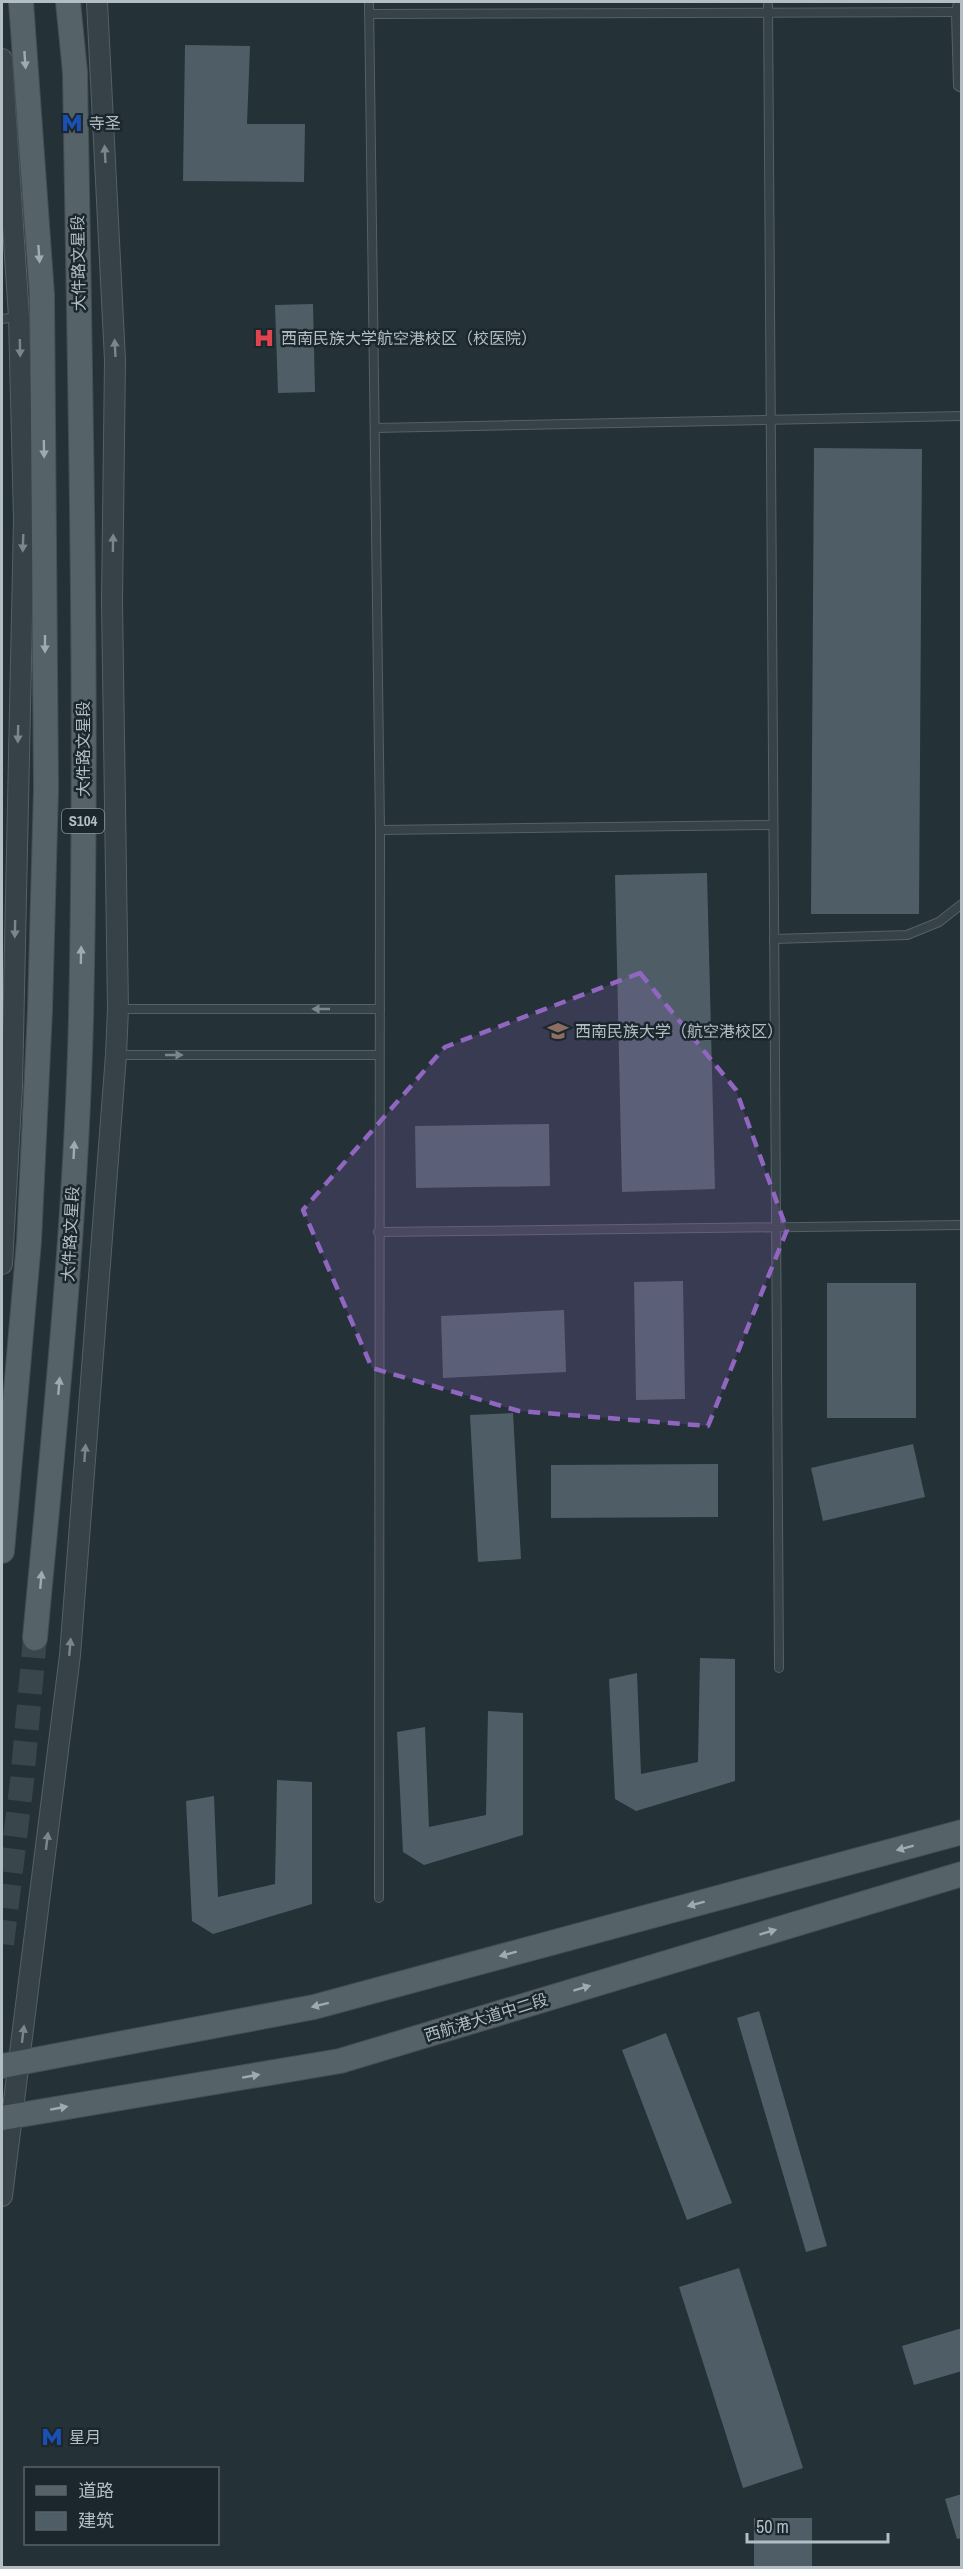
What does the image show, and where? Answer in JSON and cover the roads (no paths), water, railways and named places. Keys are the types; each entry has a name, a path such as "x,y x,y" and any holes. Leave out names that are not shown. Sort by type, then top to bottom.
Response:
{"main road":[{"name":"S104","path":"2,1551 29,1241 40,1010 46,789 42,295 21,2"},
{"name":"大件路文星段","path":"35,1638 68,1287 81,1021 84,617 75,72 68,2"},
{"path":"11,2064 314,2007 962,1832"},
{"name":"西航港大道中二段","path":"7,2117 340,2061 962,1874"}],"street":[{"path":"2,2196 11,2064 70,1655 116,1055 112,602 115,360 97,2"},
{"path":"2,59 10,318 24,520 12,1086 2,1264"}],"lane":[{"path":"369,2 380,830 379,1898"},
{"path":"768,2 779,1668"},
{"path":"958,2 958,86 962,88"},
{"path":"369,14 959,12"},
{"path":"375,428 962,416"},
{"path":"380,830 773,825"},
{"path":"774,939 908,935 939,922 962,904"},
{"path":"117,1009 380,1009"},
{"path":"116,1055 379,1055"},
{"path":"378,1232 962,1225"}],"tunnel":[{"path":"2,1944 22,1781 35,1638"}],"place":[{"name":"寺圣","path":"72,123"},
{"name":"西南民族大学航空港校区（校医院）","path":"264,338"},
{"name":"西南民族大学（航空港校区）","path":"558,1031"},
{"name":"星月","path":"52,2437"}]}
